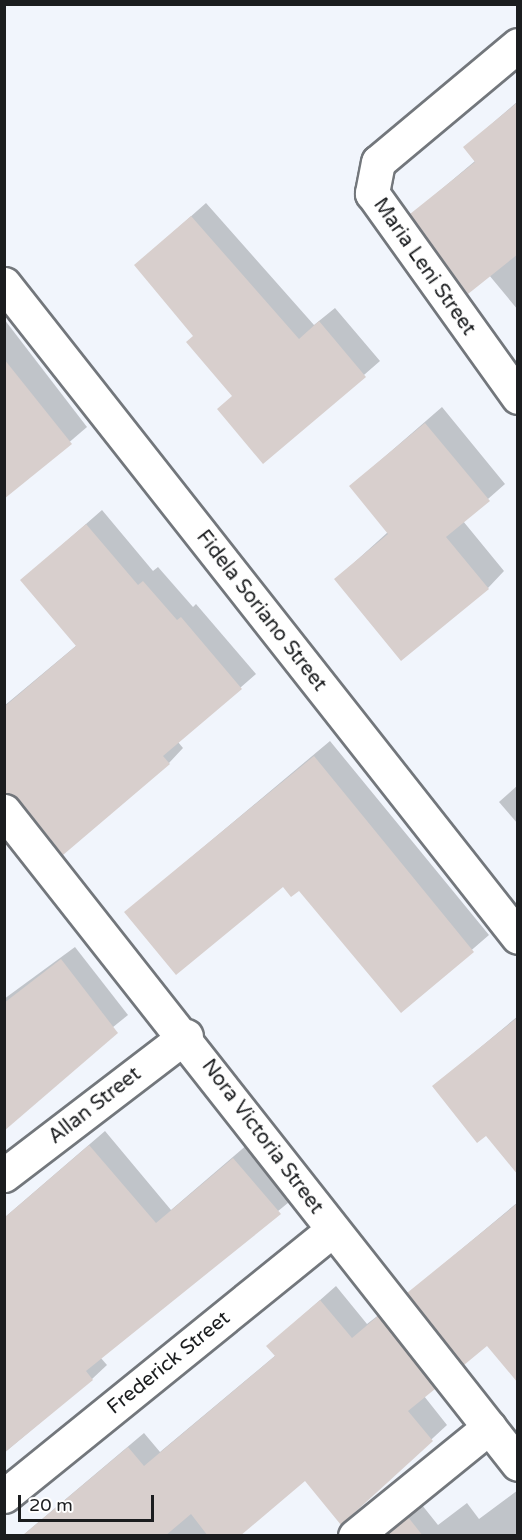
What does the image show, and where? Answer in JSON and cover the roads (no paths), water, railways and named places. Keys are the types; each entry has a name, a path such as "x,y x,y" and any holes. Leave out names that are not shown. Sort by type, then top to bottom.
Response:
{"street":[{"name":"Maria Leni Street","path":"518,45 378,162 372,194 518,397"},
{"name":"Fidela Soriano Street","path":"4,285 516,933"},
{"name":"Nora Victoria Street","path":"7,821 186,1036 333,1230 518,1464"},
{"name":"Allan Street","path":"4,1175 186,1036"},
{"name":"Frederick Street","path":"4,1496 333,1230"},
{"path":"355,1536 489,1427"}]}
